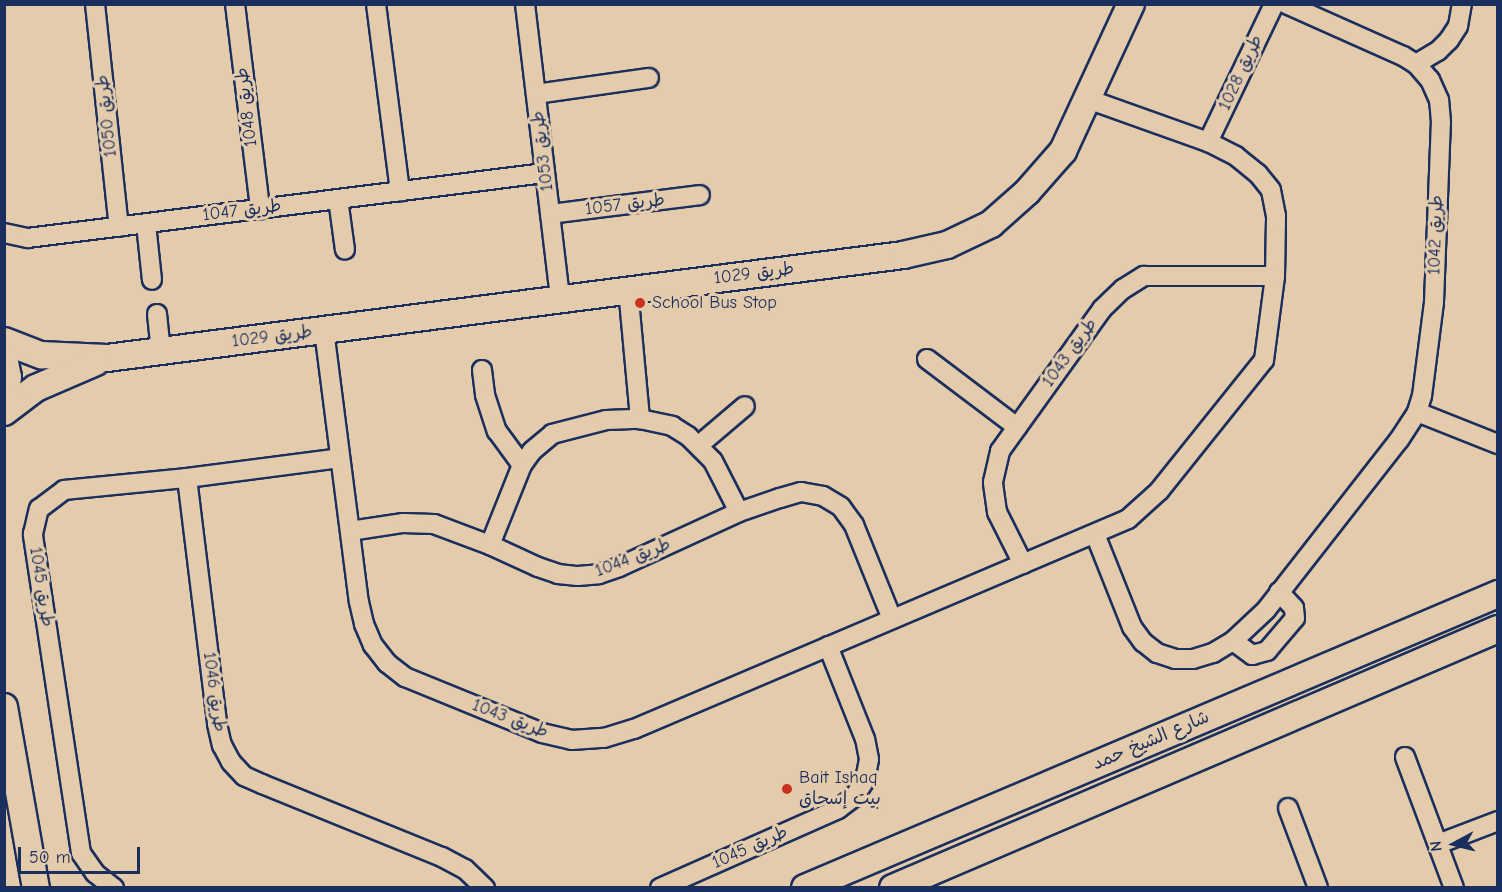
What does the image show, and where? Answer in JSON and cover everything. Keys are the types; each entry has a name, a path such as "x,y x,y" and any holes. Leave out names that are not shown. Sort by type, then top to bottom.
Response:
{"street":[{"name":"طريق 1050","path":"95,4 119,227"},
{"name":"طريق 1048","path":"235,4 260,209"},
{"path":"376,4 400,190"},
{"name":"طريق 1053","path":"525,4 560,298"},
{"name":"طريق 1029","path":"4,341 40,355 107,358 903,255 947,245 991,224 1027,192 1063,152 1131,4"},
{"name":"طريق 1028","path":"1208,142 1274,4"},
{"name":"طريق 1042","path":"1095,534 1132,627 1143,642 1157,653 1175,658 1193,659 1213,653 1251,627 1399,440 1417,412 1422,396 1434,302 1441,122 1439,100 1430,80 1416,64 1403,56 1286,4"},
{"path":"1416,64 1438,51 1449,40 1458,26 1462,4"},
{"path":"536,94 648,78"},
{"name":"طريق 1043","path":"324,330 363,624 373,645 387,663 405,677 542,733 572,740 604,738 634,729 1128,519 1159,491 1264,360 1275,276 1276,216 1271,190 1258,174 1236,156 1208,142 1088,99"},
{"name":"طريق 1047","path":"4,233 28,238 545,173"},
{"name":"طريق 1057","path":"550,214 700,195"},
{"path":"338,199 345,250"},
{"path":"146,224 153,280"},
{"name":"طريق 1043","path":"1023,564 997,512 993,482 999,451 1102,309 1144,276 1275,276"},
{"path":"628,289 640,419"},
{"path":"157,314 161,351"},
{"path":"4,357 8,377 4,402"},
{"name":"طريق 1029","path":"4,412 36,388 107,358"},
{"path":"927,359 1017,427"},
{"path":"482,370 485,395 494,423 522,465"},
{"path":"699,445 745,406"},
{"path":"1417,412 1497,444"},
{"path":"490,545 522,465 532,452 552,434 606,420 640,419 672,426 699,445 726,482 739,512"},
{"name":"طريق 1045","path":"114,888 95,873 81,853 33,534 39,508 64,490 186,478 340,458"},
{"name":"طريق 1046","path":"186,478 217,724 222,745 231,762 244,776 442,857 465,869 485,888"},
{"name":"طريق 1044","path":"350,531 403,524 434,524 558,574 578,576 599,574 739,512 801,492 822,496 841,507 854,525 892,619"},
{"path":"1233,641 1252,655 1267,651 1294,618 1294,608 1279,592"},
{"name":"شارع الشيخ حمد","path":"805,888 1492,595"},
{"name":"شارع الشيخ حمد","path":"893,888 1497,629"},
{"name":"طريق 1045","path":"660,888 838,809 854,797 865,780 869,759 865,740 828,646"},
{"path":"4,707 36,888"},
{"path":"1405,757 1454,888"},
{"path":"1288,808 1314,886"},
{"path":"1438,844 1497,821"}],"place":[{"name":"School Bus Stop","path":"640,303"},
{"name":"Bait Ishaq بيت إسحاق","path":"787,789"}]}
